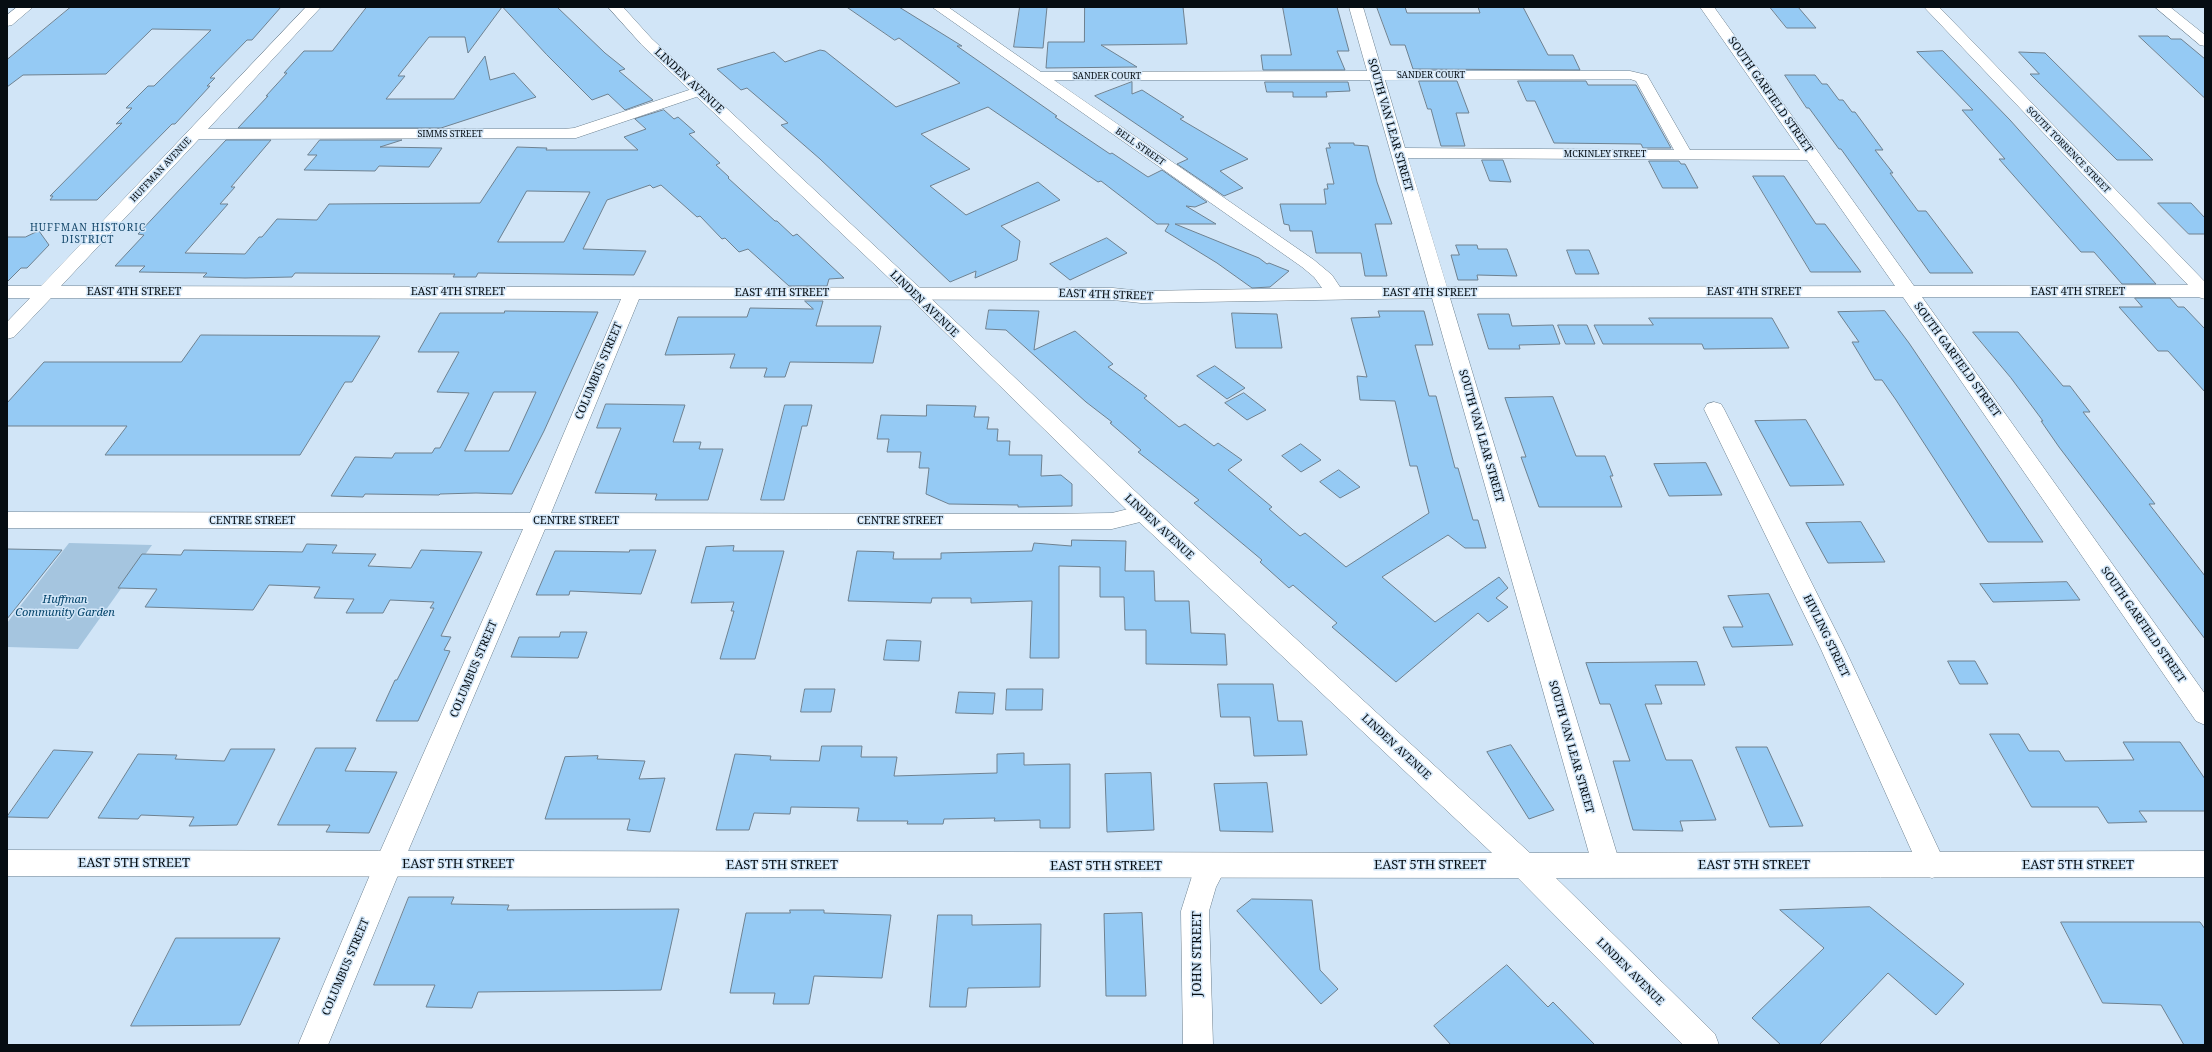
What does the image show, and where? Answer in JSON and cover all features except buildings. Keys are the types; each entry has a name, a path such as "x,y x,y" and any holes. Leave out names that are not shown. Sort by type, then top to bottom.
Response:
{"street":[{"path":"7,22 26,7"},
{"name":"HUFFMAN AVENUE","path":"7,333 314,7"},
{"name":"LINDEN AVENUE","path":"615,7 647,42 909,289 916,293 974,352 1144,513 1524,864 1704,1045"},
{"name":"BELL STREET","path":"939,7 1323,275 1330,284 1333,293"},
{"name":"SOUTH VAN LEAR STREET","path":"1356,7 1606,864"},
{"name":"SOUTH GARFIELD STREET","path":"1707,7 2039,476 2205,714"},
{"name":"SOUTH TORRENCE STREET","path":"1931,7 2205,292"},
{"path":"2162,7 2205,42"},
{"name":"SANDER COURT","path":"1038,76 1637,76 1642,78 1684,153"},
{"name":"SIMMS STREET","path":"194,134 576,133 700,91"},
{"name":"MCKINLEY STREET","path":"1399,153 1684,153 1812,155"},
{"name":"EAST 4TH STREET","path":"7,292 916,293 1113,294 1141,297 1333,293 2205,292"},
{"name":"COLUMBUS STREET","path":"313,1045 389,863 473,674 633,292"},
{"name":"HIVLING STREET","path":"1714,410 1832,647 1932,865"},
{"name":"CENTRE STREET","path":"7,520 1042,522 1112,521 1144,513"},
{"name":"EAST 5TH STREET","path":"7,864 389,863 1213,866 1524,864 2205,864"},
{"name":"JOHN STREET","path":"1198,1045 1195,911 1203,882 1213,866"}],"green space":[{"name":"Huffman Community Garden","path":"69,543 152,545 78,649 7,647 7,623"}],"district":[{"name":"HUFFMAN HISTORIC DISTRICT","path":"88,234"}]}
